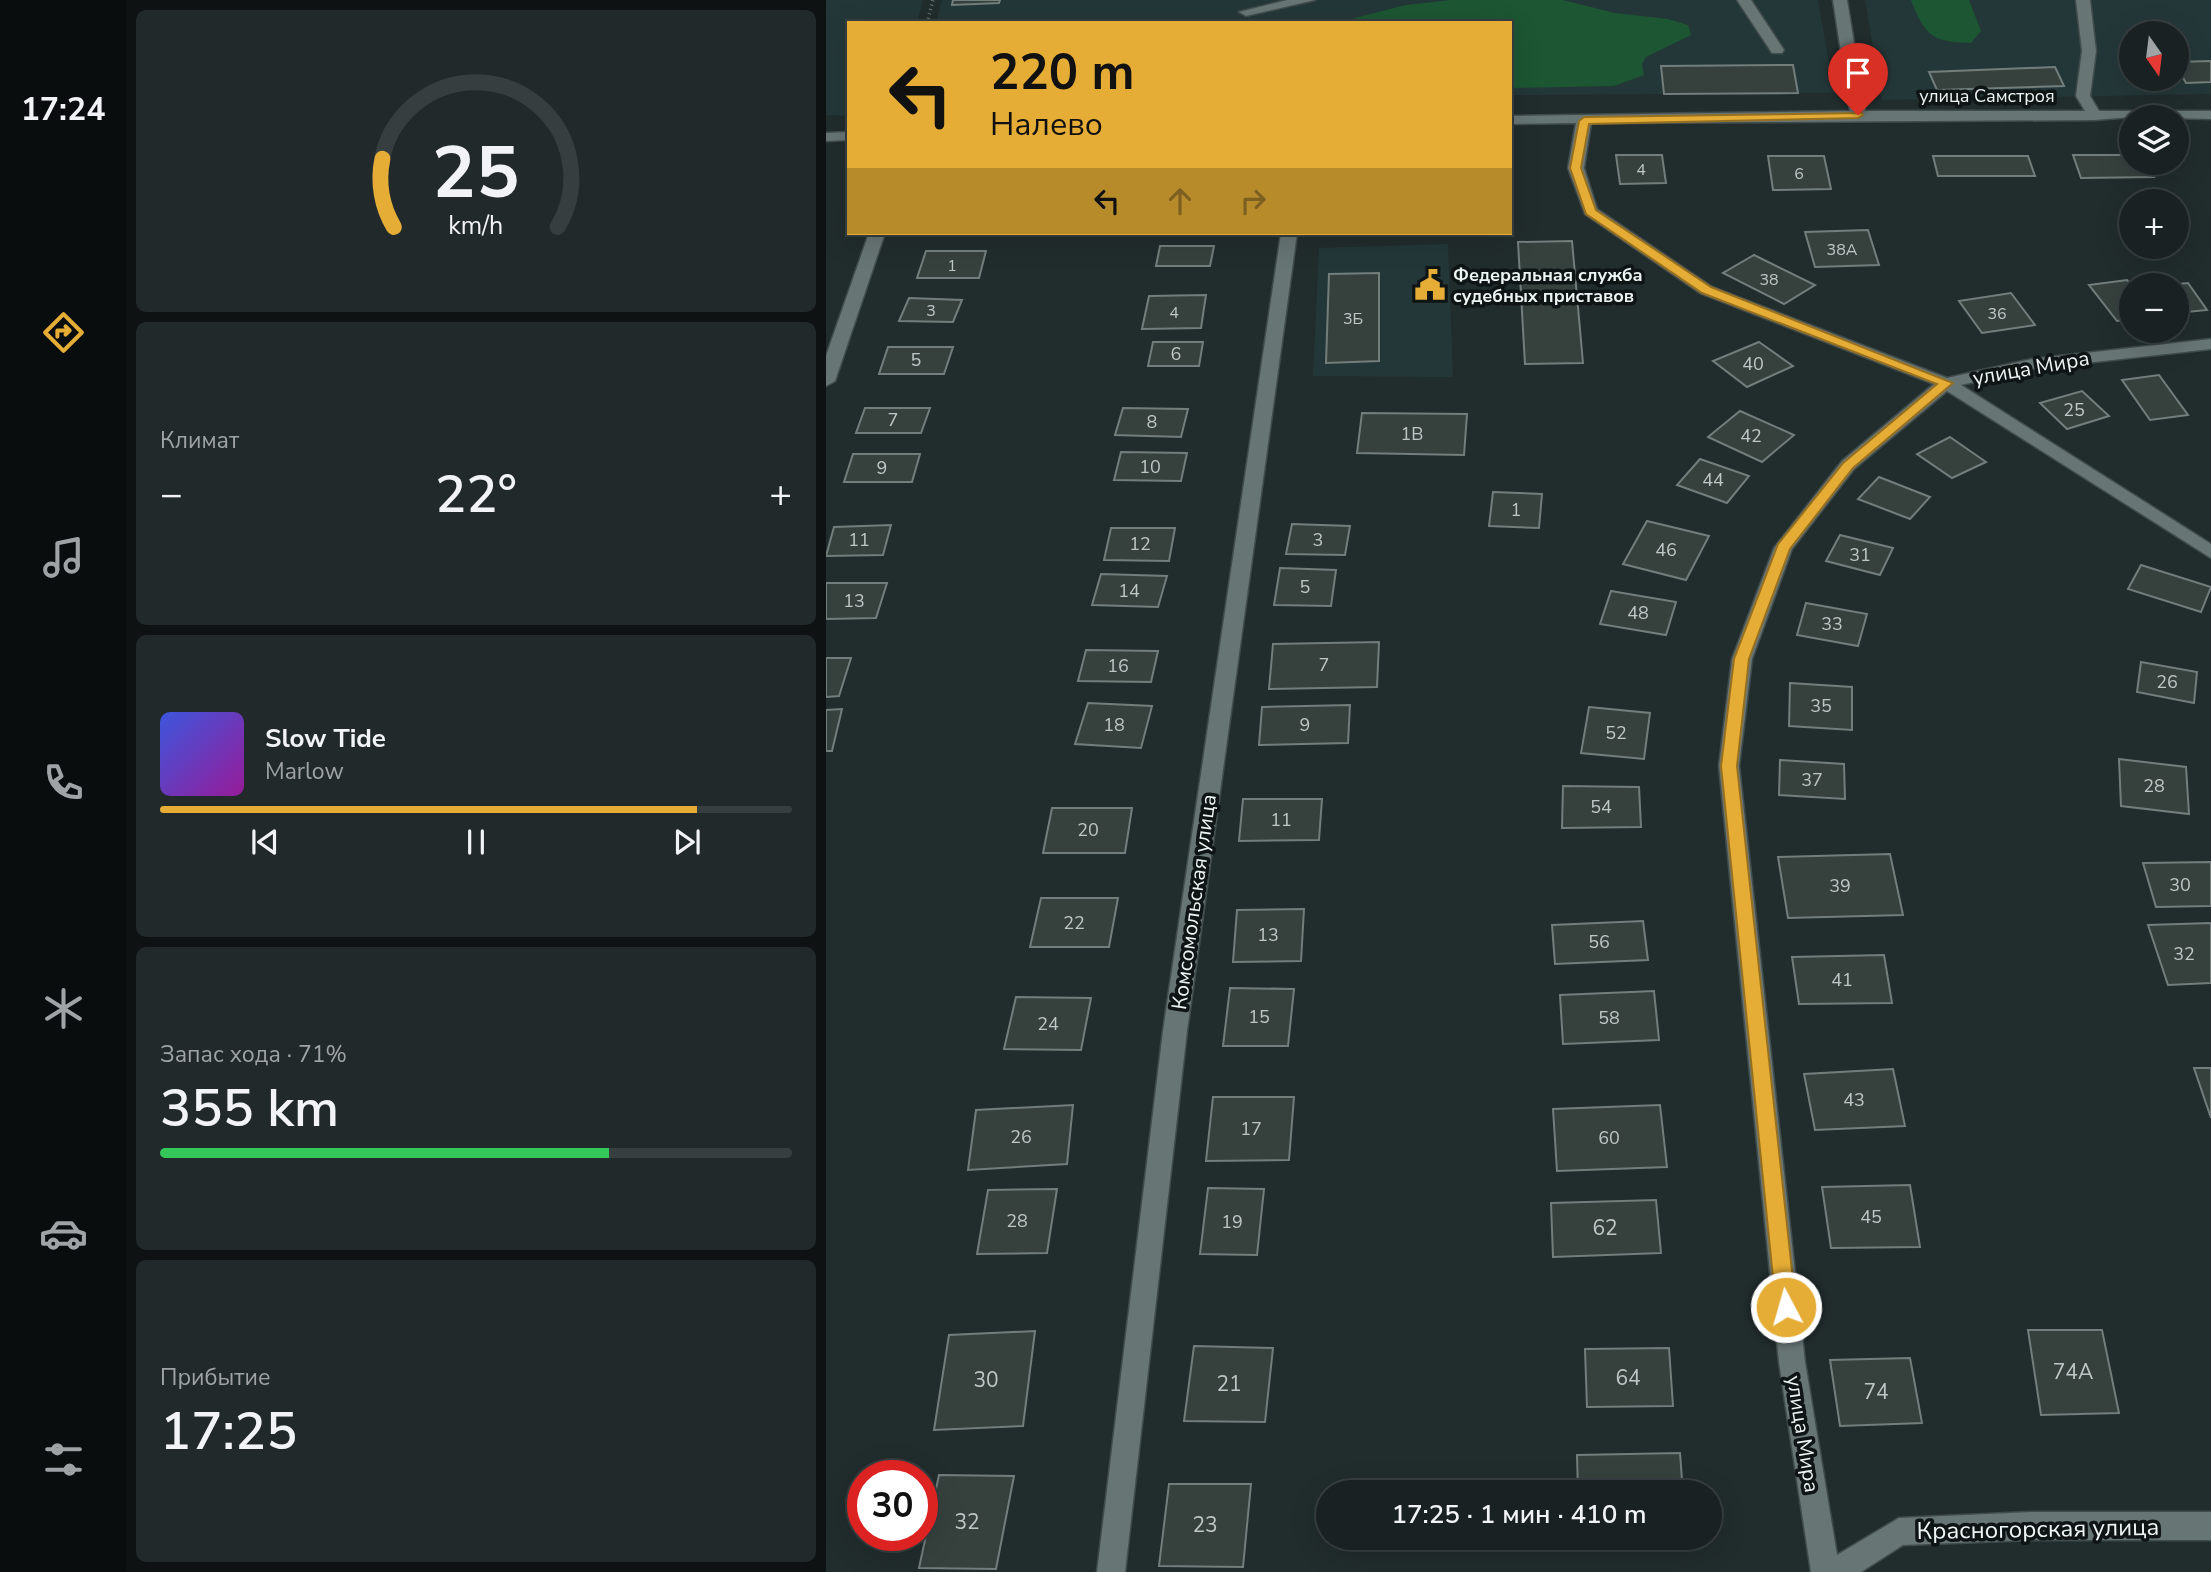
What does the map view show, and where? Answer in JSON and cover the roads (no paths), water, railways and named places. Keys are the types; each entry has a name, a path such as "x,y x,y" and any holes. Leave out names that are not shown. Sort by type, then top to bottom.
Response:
{"street":[{"path":"1246,12 1308,0"},
{"path":"1744,0 1777,50"},
{"path":"1840,0 1858,115"},
{"path":"2083,0 2089,51 2083,96 2095,116"},
{"name":"улица Самстроя","path":"1512,120 1858,115 2211,115"},
{"path":"1584,121 1576,168 1590,211 1706,290 1946,383 2211,552"},
{"path":"826,137 847,136"},
{"path":"826,381 833,340 876,235"},
{"name":"Комсомольская улица","path":"1111,1572 1175,1031 1289,235"},
{"name":"улица Мира","path":"1825,1572 1792,1362 1729,766 1742,659 1783,548 1848,466 1946,383 2032,364 2211,344"},
{"name":"Красногорская улица","path":"1835,1572 1899,1532 2031,1526 2211,1526"}],"place":[{"name":"Федеральная служба судебных приставов","path":"1430,285"}]}
